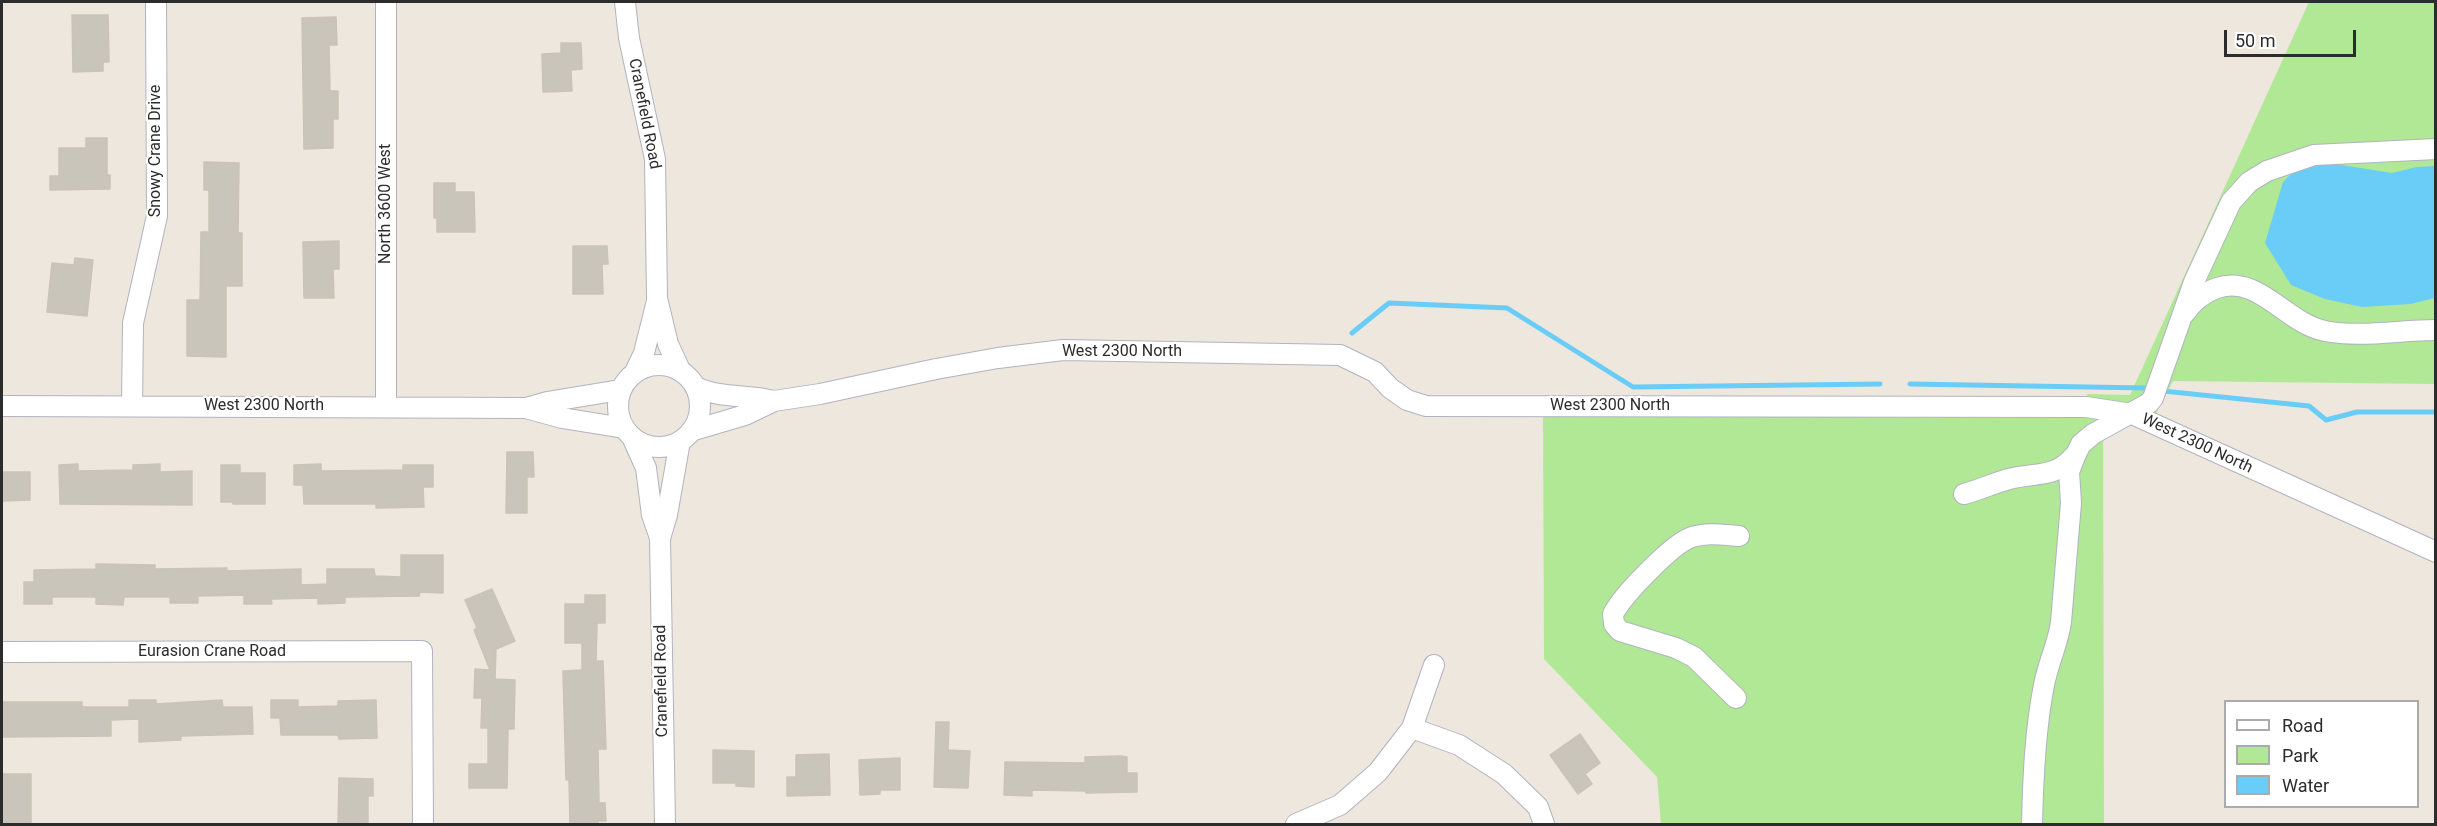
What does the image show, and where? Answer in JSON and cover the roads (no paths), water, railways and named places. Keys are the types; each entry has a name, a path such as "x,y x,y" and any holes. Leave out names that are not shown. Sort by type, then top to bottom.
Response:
{"street":[{"name":"Snowy Crane Drive","path":"132,406 133,323 157,216 156,2"},
{"name":"North 3600 West","path":"386,2 386,406"},
{"name":"Cranefield Road","path":"625,2 629,38 655,159 657,298 668,344 680,370"},
{"path":"2031,825 2043,687 2059,640 2061,622 2071,503 2069,472 2081,444 2093,434 2132,414 2153,398 2194,282 2221,220 2240,190 2249,182 2267,171 2314,155 2436,149"},
{"path":"2181,320 2196,299 2213,290 2230,285 2249,287 2296,319 2324,331 2359,333 2436,330"},
{"name":"Cranefield Road","path":"635,372 644,352 657,298"},
{"name":"West 2300 North","path":"774,401 998,358 1063,351 1340,355 1375,372 1407,400 1426,406 2086,407 2132,414 2436,552"},
{"path":"628,433 619,416 617,403 620,390 635,372 657,364 680,370 696,387 706,392 728,397 759,397 774,401"},
{"path":"686,436 697,421 700,409 696,387"},
{"path":"526,408 547,402 620,390"},
{"path":"526,408 628,433 643,444 656,447 668,446 686,436 745,415 774,401"},
{"name":"West 2300 North","path":"2,406 526,408"},
{"name":"Cranefield Road","path":"628,433 646,468 652,515 660,538"},
{"name":"Cranefield Road","path":"665,825 660,538 686,436"},
{"path":"1964,494 2007,479 2054,472 2067,465 2076,454"},
{"path":"1736,698 1694,657 1676,648 1620,631 1614,624 1613,614 1616,607 1669,551 1683,541 1694,536 1710,534 1739,536"},
{"name":"Eurasion Crane Road","path":"2,652 422,651 423,825"},
{"path":"1296,825 1340,805 1378,772 1412,728 1434,665"},
{"path":"1412,728 1459,745 1504,774 1538,807 1544,825"}],"water":[{"path":"2316,161 2392,173 2417,167 2435,166 2435,298 2411,304 2362,307 2325,299 2291,285 2265,243 2283,182 2297,168"}],"waterway":[{"path":"1352,333 1389,303 1507,308 1633,387 1880,384"},
{"path":"1910,384 2147,388"},
{"path":"2163,391 2309,406 2326,420 2357,412 2436,412"}]}
